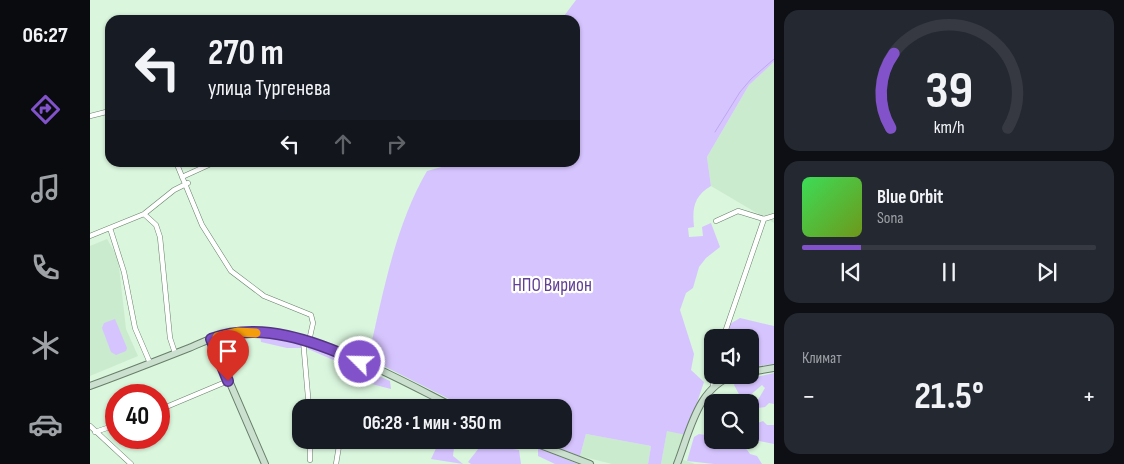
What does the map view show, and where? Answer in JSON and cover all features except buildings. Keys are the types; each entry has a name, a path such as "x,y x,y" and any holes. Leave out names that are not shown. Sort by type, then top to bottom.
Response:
{"street":[{"path":"90,116 105,112"},
{"path":"178,167 187,183 202,225 231,271 264,296 311,315 313,323 306,340 309,399"},
{"path":"182,177 204,167"},
{"path":"90,236 144,214 174,190 187,183"},
{"path":"716,221 738,211 764,219 774,216"},
{"path":"144,214 156,225 160,237 170,338 175,353"},
{"path":"725,329 764,219"},
{"path":"110,228 124,272 135,328 150,363"},
{"path":"90,386 211,339 232,333 248,332 306,340 385,373 438,399"},
{"path":"211,339 265,464"},
{"path":"759,370 774,368"},
{"path":"170,405 228,381"},
{"path":"677,464 702,401 713,386 717,384"},
{"path":"90,426 131,464"},
{"path":"95,432 105,428"},
{"path":"310,449 310,460"},
{"path":"336,464 338,449"},
{"path":"551,449 590,464"}],"shaded area":[{"path":"774,62 774,223 711,186 707,157 749,85"},
{"path":"107,239 118,258 126,329 138,356 90,376 90,246"},
{"path":"667,430 686,435 678,458 695,464 661,464"},
{"path":"586,434 651,446 648,464 612,464 580,456"}],"green space":[{"name":"НПО Вирион","path":"576,0 774,0 774,62 749,85 707,157 711,186 701,194 695,203 693,214 694,227 688,228 689,237 703,236 702,227 711,223 720,247 706,258 699,267 693,288 686,293 680,310 694,354 691,370 704,382 686,435 667,431 661,464 648,464 651,446 586,434 580,456 562,449 572,449 572,399 449,399 368,358 398,239 406,215 427,171 442,167 580,167 580,15 565,15"},
{"path":"740,318 774,326 774,364 759,366 759,329 728,329 730,324"},
{"path":"115,319 127,348 126,351 116,355 111,352 102,328 104,323"},
{"path":"260,336 301,341 302,348 287,348 261,342"},
{"path":"308,343 343,356 354,363 352,368 308,349"},
{"path":"364,369 390,381 391,389 364,382"},
{"path":"774,373 774,404 769,403 765,407 759,408 759,398 765,388 762,385 752,394 739,394 734,385 759,384 759,376"},
{"path":"763,421 767,425 774,425 774,444 759,441 759,423"},
{"path":"699,434 704,435 704,449 746,449 750,454 757,456 762,464 714,464 687,461 694,437"},
{"path":"436,449 454,449 453,456 463,464 431,459"},
{"path":"478,449 513,449 519,450 521,464 471,464 468,462"},
{"path":"538,449 540,449 578,464 555,464 538,456"}],"waterway":[{"path":"715,132 740,92 751,79 774,59"}],"slow traffic":[{"path":"217,337 238,332 256,333"}],"route":[{"path":"228,381 211,339 224,334 248,332 303,339 360,362"}]}
